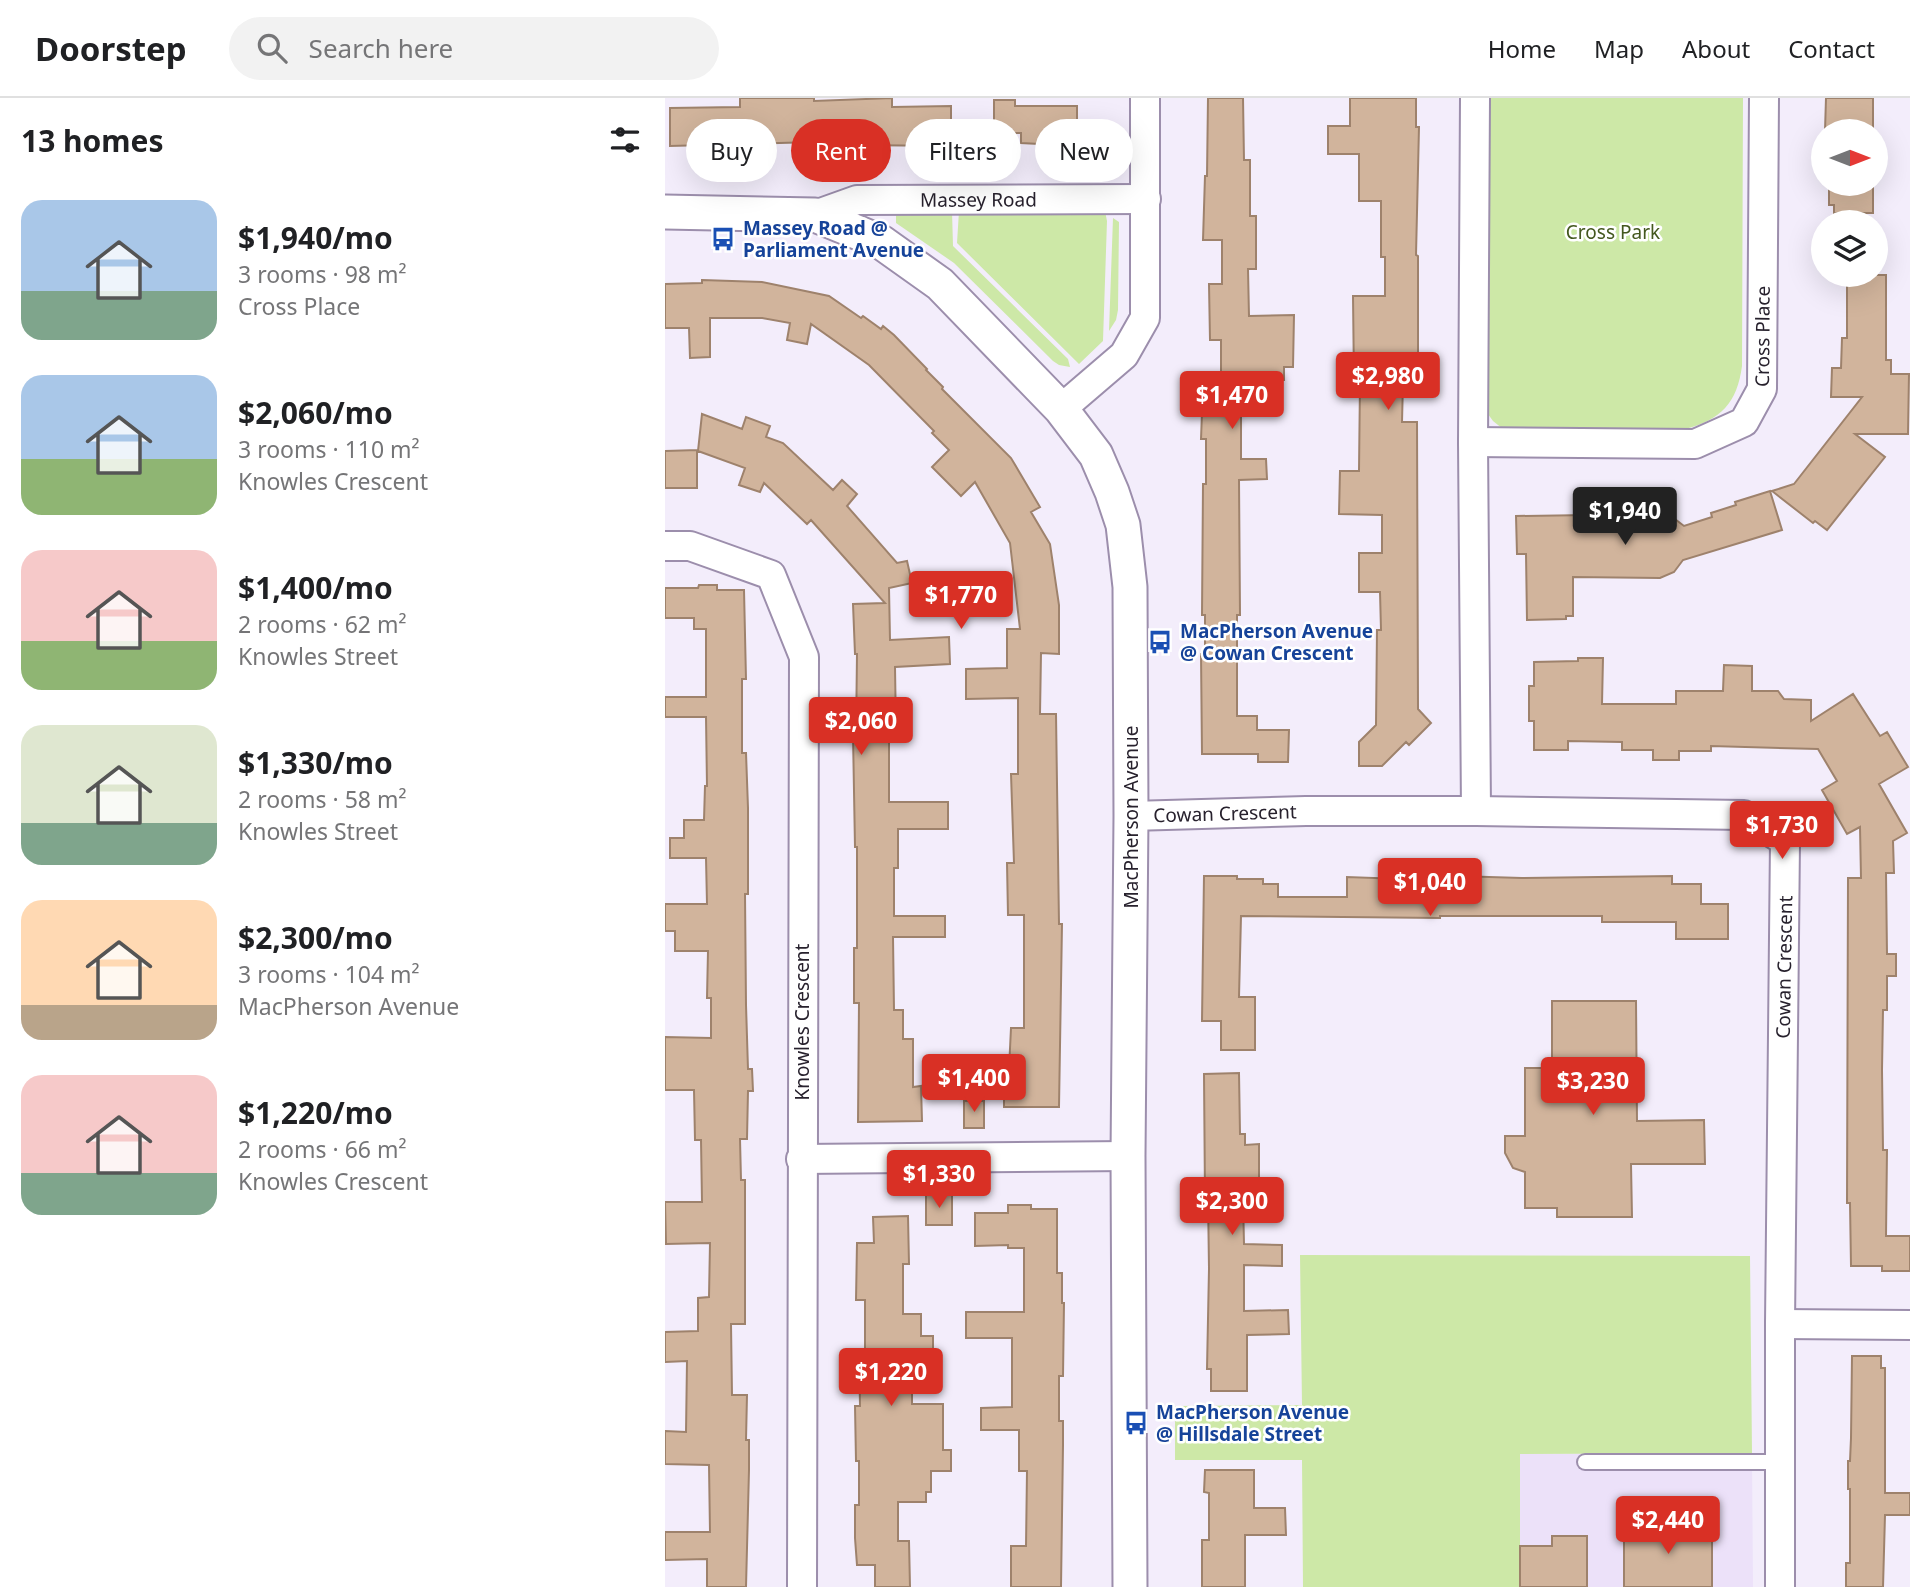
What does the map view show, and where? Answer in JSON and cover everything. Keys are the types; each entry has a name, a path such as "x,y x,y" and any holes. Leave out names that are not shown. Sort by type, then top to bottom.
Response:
{"street":[{"path":"1061,409 1124,355 1145,318 1145,98"},
{"path":"1475,98 1473,442 1476,811"},
{"name":"Cross Place","path":"1473,442 1695,444 1744,422 1762,388 1764,98"},
{"name":"Massey Road","path":"666,212 815,215 857,200 1146,199"},
{"name":"Massey Road","path":"815,215 881,242 940,284 1061,409"},
{"name":"MacPherson Avenue","path":"1061,409 1096,455 1112,492 1123,525 1130,587 1130,1587"},
{"name":"Knowles Crescent","path":"665,546 690,545 771,575 804,657 802,1587"},
{"name":"Cowan Crescent","path":"1131,816 1306,811 1744,815 1785,841 1780,1587"},
{"path":"801,1159 1128,1156"},
{"path":"1780,1324 1910,1325"}],"lane":[{"path":"1585,1462 1779,1462"}],"shaded area":[{"path":"1752,1453 1753,1587 1520,1587 1520,1454"}],"green space":[{"name":"Cross Park","path":"1484,98 1743,98 1742,366 1736,390 1718,415 1685,429 1503,429 1493,421 1485,410"},
{"path":"952,211 953,246 1068,359 1070,367 1053,361 954,263 896,223 896,212"},
{"path":"959,211 1105,211 1107,221 1103,341 1079,364 957,243"},
{"path":"1113,218 1119,222 1118,310 1116,320 1109,331"},
{"path":"1300,1255 1750,1256 1752,1453 1520,1454 1520,1587 1303,1587 1302,1460 1175,1460 1175,1406 1302,1405"}],"building":[{"path":"740,98 814,98 814,101 892,98 892,107 951,106 951,119 905,119 905,146 891,145 891,119 791,119 791,143 777,143 777,119 686,119 686,146 670,146 670,108 740,107"},
{"path":"1208,98 1243,98 1244,160 1250,160 1250,216 1256,216 1256,269 1248,269 1249,316 1294,315 1293,367 1284,367 1284,380 1255,380 1254,411 1241,411 1241,459 1266,459 1267,479 1239,480 1240,615 1237,615 1237,716 1257,716 1257,730 1289,730 1288,762 1258,762 1258,754 1202,754 1201,654 1205,654 1205,615 1202,615 1203,484 1206,484 1206,439 1201,439 1203,387 1221,387 1221,340 1210,340 1209,284 1222,284 1222,240 1203,240"},
{"path":"1350,98 1416,98 1416,127 1419,127 1416,255 1418,381 1403,382 1402,422 1417,422 1418,709 1431,723 1409,745 1406,742 1382,766 1359,766 1359,742 1376,725 1377,630 1381,630 1380,592 1359,592 1359,553 1382,553 1382,515 1339,514 1340,471 1359,471 1360,382 1354,382 1353,296 1385,296 1385,257 1381,257 1381,201 1359,201 1359,154 1328,154 1328,126 1350,126"},
{"path":"1826,98 1873,98 1873,119 1825,119"},
{"path":"994,100 1015,100 1015,106 1077,106 1077,119 1035,119 1035,144 1021,143 1021,119 994,119"},
{"path":"1829,196 1873,196 1873,210 1834,210 1834,205 1829,205"},
{"path":"702,280 762,282 829,296 861,318 863,316 881,329 883,326 1011,458 1040,507 1031,512 1050,544 1059,605 1059,654 1041,653 1040,714 1056,714 1059,924 1062,924 1059,1107 1004,1107 1004,1069 1009,1069 1011,1028 1024,1028 1024,915 1008,915 1007,863 1014,863 1011,774 1018,774 1018,698 966,699 966,669 1007,668 1007,629 1020,629 1010,543 975,482 961,496 932,467 949,450 932,433 934,431 869,365 811,324 807,344 787,340 790,323 762,318 710,318 710,357 690,358 689,328 665,328 665,284 702,283"},
{"path":"1847,287 1886,287 1886,360 1891,360 1891,374 1909,374 1908,434 1855,434 1885,457 1827,530 1815,521 1813,523 1772,491 1794,484 1862,397 1831,397 1832,368 1841,368 1842,338 1847,338"},
{"path":"702,414 742,429 746,417 770,426 766,437 783,443 833,490 842,480 857,494 847,506 897,563 907,561 912,583 889,588 890,640 949,637 950,664 895,667 896,730 889,734 889,802 948,802 948,829 898,829 898,868 894,868 894,916 945,916 945,937 893,937 894,1010 903,1010 903,1039 913,1039 913,1087 921,1086 922,1121 858,1122 859,1003 854,1003 857,847 853,735 856,735 857,654 853,604 885,603 811,520 807,524 764,483 760,492 739,485 745,468 698,451"},
{"path":"697,450 697,488 665,488 665,451"},
{"path":"1770,491 1782,530 1683,560 1674,572 1660,578 1573,577 1573,616 1566,616 1566,619 1527,620 1526,554 1517,554 1516,516 1654,514 1654,503 1684,526 1712,517 1711,513 1736,505 1735,502"},
{"path":"699,585 717,585 717,590 744,590 746,679 742,679 742,753 746,753 748,808 748,894 745,894 746,1005 748,1069 752,1069 753,1091 748,1091 747,1139 740,1139 741,1180 745,1180 745,1324 731,1324 732,1395 747,1395 746,1440 749,1440 749,1470 746,1587 707,1587 707,1559 665,1560 665,1532 710,1532 709,1465 665,1464 665,1431 686,1432 687,1361 665,1362 665,1332 698,1331 698,1298 709,1297 710,1243 666,1244 665,1202 702,1202 701,1140 695,1140 694,1090 665,1090 665,1037 711,1038 711,998 707,998 708,951 675,951 675,931 665,931 665,904 707,904 706,858 670,858 670,838 684,838 684,820 704,820 707,786 706,717 665,717 665,697 706,697 706,629 694,629 694,618 665,618 665,588 698,588"},
{"path":"1578,658 1603,658 1602,704 1676,704 1676,691 1723,691 1724,665 1752,666 1752,691 1778,691 1784,699 1811,700 1811,721 1853,694 1880,736 1887,732 1908,767 1879,784 1907,833 1893,841 1894,873 1886,873 1887,954 1896,954 1896,976 1887,976 1887,1010 1883,1010 1882,1070 1883,1150 1887,1150 1886,1236 1910,1236 1910,1271 1882,1271 1882,1266 1851,1266 1850,1203 1847,1203 1848,878 1861,878 1860,827 1847,834 1822,790 1837,781 1818,749 1711,746 1711,751 1679,751 1679,760 1653,760 1653,750 1622,750 1622,742 1568,741 1568,750 1534,750 1534,721 1529,721 1529,686 1534,686 1534,662 1578,661"},
{"path":"1204,876 1263,879 1263,884 1278,884 1278,897 1347,897 1347,877 1457,881 1457,876 1672,876 1672,884 1701,884 1701,904 1728,904 1728,939 1676,939 1676,922 1602,922 1602,916 1241,916 1239,997 1255,997 1255,1050 1221,1050 1221,1021 1202,1021"},
{"path":"1552,1001 1636,1001 1637,1121 1704,1120 1705,1164 1631,1164 1632,1217 1557,1217 1557,1208 1525,1208 1525,1172 1513,1168 1505,1153 1505,1136 1525,1136 1525,1068 1552,1068"},
{"path":"1239,1073 1240,1134 1245,1134 1245,1145 1259,1144 1259,1197 1243,1199 1244,1244 1282,1245 1282,1266 1244,1265 1244,1311 1288,1310 1289,1334 1247,1335 1247,1391 1211,1391 1211,1369 1207,1369 1209,1269 1208,1197 1205,1197 1204,1074"},
{"path":"964,1101 984,1101 984,1128 964,1128"},
{"path":"926,1195 952,1195 952,1225 926,1225"},
{"path":"1008,1205 1031,1205 1031,1209 1057,1209 1057,1273 1062,1273 1064,1303 1063,1376 1059,1376 1059,1421 1063,1421 1061,1587 1011,1587 1011,1546 1026,1546 1027,1471 1019,1471 1019,1430 981,1430 981,1408 1012,1407 1012,1338 966,1338 966,1312 1024,1312 1024,1248 1008,1248 1008,1245 975,1246 975,1213 1008,1213"},
{"path":"908,1216 909,1264 903,1264 903,1314 921,1314 921,1336 933,1336 933,1355 912,1355 912,1404 943,1404 943,1450 951,1450 951,1471 931,1471 931,1492 926,1492 926,1502 898,1502 898,1541 909,1541 910,1587 875,1587 875,1565 857,1565 855,1538 855,1505 859,1505 859,1461 856,1461 855,1406 860,1406 859,1349 865,1349 865,1300 856,1300 857,1243 874,1243 873,1217"},
{"path":"1852,1356 1881,1356 1881,1368 1885,1368 1885,1493 1910,1493 1910,1515 1885,1515 1883,1587 1846,1587 1846,1563 1850,1563 1848,1461 1851,1438"},
{"path":"1205,1470 1254,1470 1254,1508 1285,1508 1286,1535 1245,1535 1245,1587 1202,1587 1202,1540 1209,1540 1209,1493 1204,1492"},
{"path":"1624,1524 1712,1525 1712,1587 1624,1587"},
{"path":"1552,1536 1587,1536 1587,1587 1520,1587 1520,1546 1552,1546"}],"place":[{"name":"Massey Road @ Parliament Avenue","path":"723,239"},
{"name":"MacPherson Avenue @ Cowan Crescent","path":"1160,642"},
{"name":"MacPherson Avenue @ Hillsdale Street","path":"1136,1423"}]}
